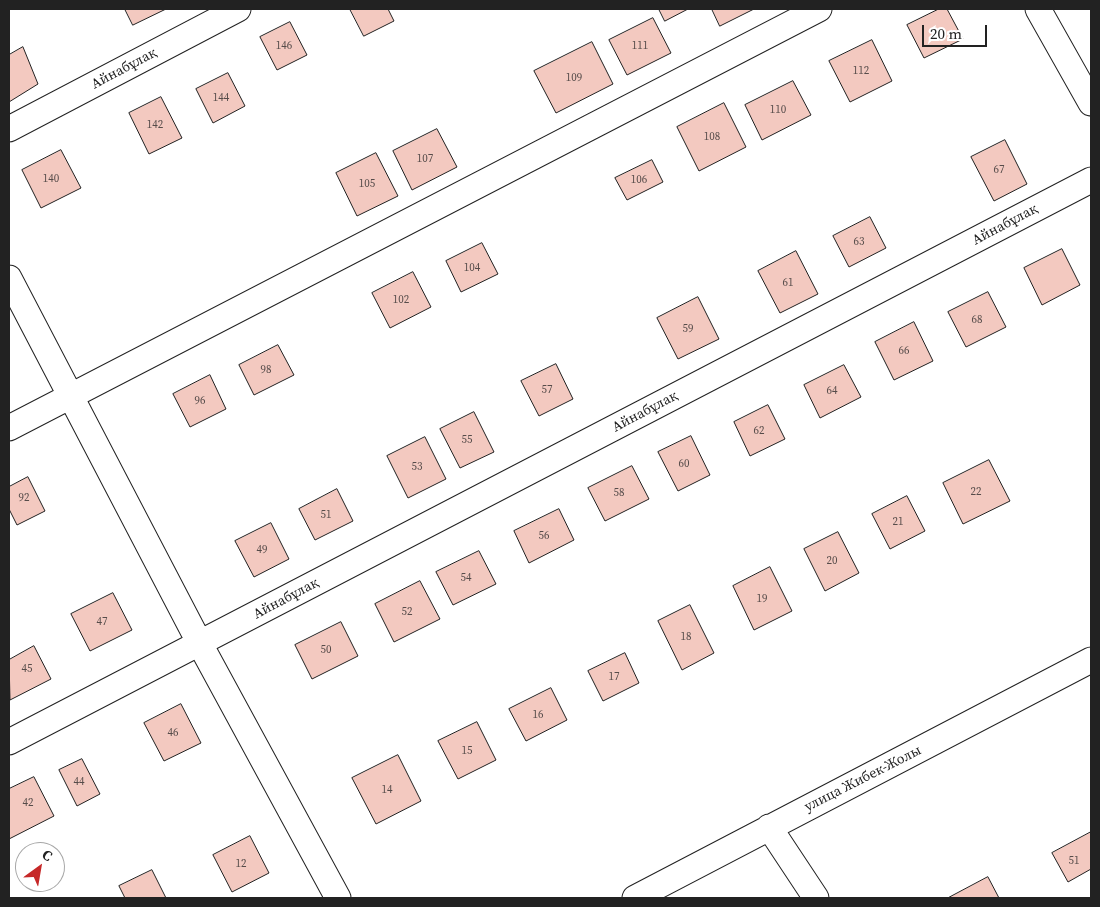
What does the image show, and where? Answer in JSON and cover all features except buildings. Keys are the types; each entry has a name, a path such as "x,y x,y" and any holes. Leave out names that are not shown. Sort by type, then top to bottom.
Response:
{"street":[{"name":"Айнабұлақ","path":"9,129 238,9"},
{"path":"9,428 819,9"},
{"path":"1038,9 1091,103"},
{"name":"Айнабұлақ","path":"9,742 1091,180"},
{"path":"9,278 200,644 338,898"},
{"name":"улица Жибек-Жолы","path":"635,898 1091,660"},
{"path":"769,827 816,898"}]}
